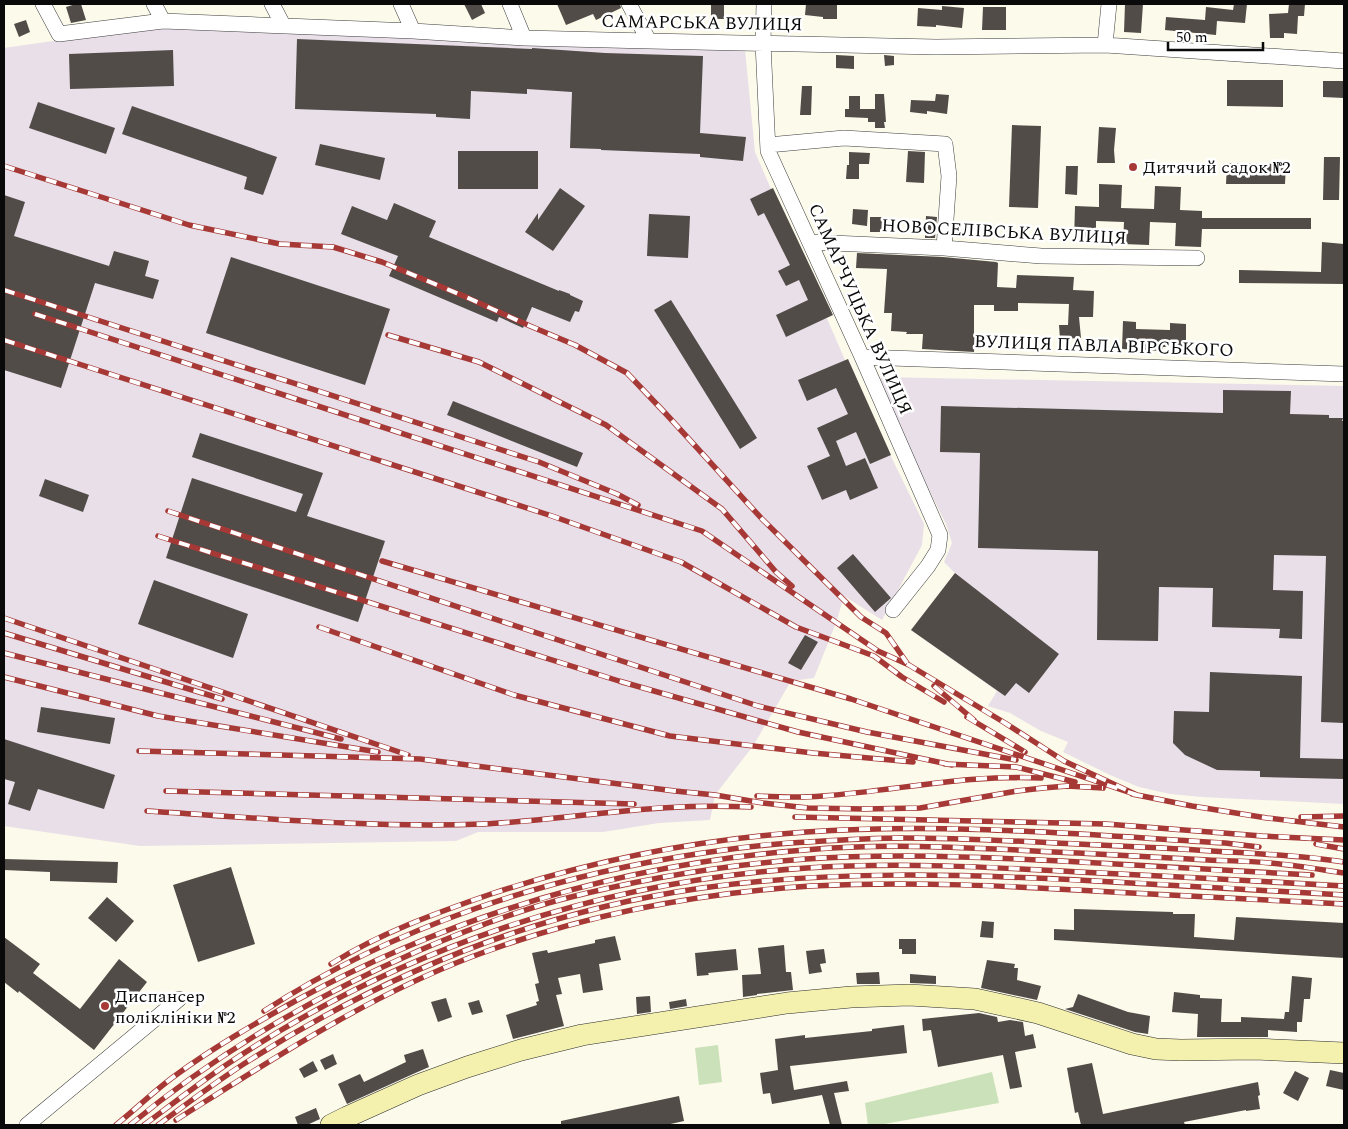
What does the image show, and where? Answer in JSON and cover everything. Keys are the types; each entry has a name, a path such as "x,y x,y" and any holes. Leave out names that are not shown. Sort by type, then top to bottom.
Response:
{"street":[{"name":"САМАРСЬКА ВУЛИЦЯ","path":"44,4 60,34 163,21 414,31 524,38 936,47 1105,45 1344,61"},
{"path":"154,4 163,21"},
{"path":"272,4 283,25"},
{"path":"401,4 414,31"},
{"path":"510,4 524,38"},
{"path":"629,4 649,41"},
{"name":"САМАРЧУЦЬКА ВУЛИЦЯ","path":"764,4 763,43 768,152 862,356 940,535 938,550 928,566 893,610"},
{"path":"1105,45 1109,4"},
{"path":"768,145 844,138 944,144 949,176 944,248"},
{"name":"НОВОСЕЛІВСЬКА ВУЛИЦЯ","path":"810,242 944,248 1041,256 1197,258"},
{"name":"ВУЛИЦЯ ПАВЛА ВІРСЬКОГО","path":"862,356 1344,374"},
{"path":"331,1125 418,1085 467,1067 556,1041 582,1035 734,1011 851,996 909,995 976,999 1038,1014 1132,1044 1156,1049 1254,1049 1344,1053"},
{"path":"28,1125 179,999"}],"shaded area":[{"path":"164,25 745,50 755,152 854,381 924,524 922,545 882,620 844,596 836,623 814,678 791,681 753,746 715,795 710,820 659,823 603,832 478,832 456,841 140,846 4,826 4,48"},
{"path":"881,377 1344,386 1344,804 1202,797 1170,794 1139,787 1063,752 1068,742 1041,731 1010,713 988,706 997,691 911,630 955,573 944,562 952,543 946,524 877,386"}],"green space":[{"path":"718,1045 722,1082 699,1085 695,1048"},
{"path":"992,1072 999,1103 879,1125 868,1125 865,1103"}],"building":[{"path":"81,4 86,20 71,23 66,7"},
{"path":"464,4 481,4 485,13 472,20"},
{"path":"557,4 620,4 621,8 596,20 593,14 566,25"},
{"path":"711,4 724,4 724,19 711,19"},
{"path":"806,4 837,4 837,19 823,19 823,17 805,15"},
{"path":"1125,4 1143,4 1141,33 1124,32"},
{"path":"1234,4 1247,4 1245,23 1217,21 1216,35 1165,30 1166,17 1205,20 1206,7 1233,10"},
{"path":"1289,4 1305,4 1304,16 1298,16 1297,34 1284,33 1284,38 1270,38 1269,14 1288,13"},
{"path":"942,6 964,8 962,28 936,25 936,27 917,26 918,8 942,10"},
{"path":"983,7 1006,7 1006,30 982,30"},
{"path":"26,20 30,32 19,37 14,24"},
{"path":"297,39 703,56 700,133 746,137 743,161 700,157 700,154 570,148 572,92 527,89 527,94 471,91 470,119 436,117 436,114 295,109"},
{"path":"173,50 174,86 70,89 69,54"},
{"path":"836,55 854,56 854,69 836,68"},
{"path":"884,55 894,56 894,65 885,66"},
{"path":"1227,80 1283,80 1283,107 1227,106"},
{"path":"1323,81 1344,81 1344,98 1323,97"},
{"path":"802,86 812,86 811,115 800,115"},
{"path":"875,94 884,94 885,128 875,128 875,122 868,122 868,118 845,117 845,109 849,109 849,96 860,96 860,109 875,109"},
{"path":"936,94 949,95 947,114 927,111 927,114 910,112 911,100 935,101"},
{"path":"38,102 115,128 106,154 29,128"},
{"path":"132,106 277,157 263,195 244,189 247,177 122,134"},
{"path":"1012,125 1041,126 1038,208 1009,207"},
{"path":"1099,127 1116,128 1115,163 1097,163"},
{"path":"320,144 385,158 380,180 315,165"},
{"path":"458,151 538,151 538,189 458,189"},
{"path":"908,151 925,152 924,183 906,182"},
{"path":"849,152 870,153 869,164 859,164 859,179 846,179"},
{"path":"1324,157 1340,157 1339,200 1323,200"},
{"path":"1227,163 1286,164 1285,184 1226,184"},
{"path":"1066,166 1078,166 1077,195 1065,194"},
{"path":"1099,184 1122,185 1121,208 1154,209 1155,186 1181,187 1180,210 1202,211 1202,218 1311,218 1311,229 1202,229 1201,247 1175,246 1176,223 1150,222 1149,245 1123,244 1124,222 1096,221 1096,243 1074,242 1075,206 1099,207"},
{"path":"560,188 585,206 553,251 525,232 538,213 538,220"},
{"path":"773,188 833,315 786,337 776,315 808,300 799,280 786,286 778,271 790,265 764,213 758,216 750,199"},
{"path":"4,195 25,202 14,236 109,266 114,251 149,261 145,276 159,280 153,299 95,283 61,388 4,370"},
{"path":"394,203 436,221 429,237 570,294 583,301 579,312 575,311 570,322 532,307 523,328 499,317 497,322 389,276 398,256 341,234 352,206 387,220"},
{"path":"853,209 868,210 867,226 852,224"},
{"path":"649,214 690,216 688,258 647,256"},
{"path":"926,216 937,217 935,238 925,238"},
{"path":"870,217 882,217 882,232 870,232"},
{"path":"1322,242 1344,244 1344,284 1239,283 1239,270 1321,272"},
{"path":"857,253 943,257 996,262 998,263 997,287 1016,288 1017,275 1074,277 1073,290 1094,291 1093,317 1079,317 1081,338 1060,339 1059,325 1068,325 1069,304 1018,303 1018,311 994,311 994,305 974,305 974,352 922,349 923,334 906,334 907,332 891,331 892,313 884,313 887,269 856,268"},
{"path":"231,257 390,309 365,385 206,333"},
{"path":"671,300 757,438 740,449 654,310"},
{"path":"1123,321 1136,322 1136,329 1170,330 1170,323 1186,324 1186,347 1163,347 1163,351 1122,349"},
{"path":"848,359 891,455 870,464 856,432 836,441 846,466 865,458 878,488 850,500 846,490 822,500 807,466 830,456 817,428 848,414 836,388 807,401 798,380"},
{"path":"1223,390 1291,391 1290,414 1329,415 1329,418 1343,418 1344,723 1321,722 1326,556 1274,555 1273,590 1303,591 1302,639 1279,638 1280,629 1212,627 1213,588 1159,587 1158,641 1097,640 1098,551 978,548 980,453 940,452 941,406 1223,413"},
{"path":"453,401 583,453 577,467 447,415"},
{"path":"200,433 323,473 307,516 385,541 358,622 166,558 192,478 296,512 303,494 192,457"},
{"path":"45,479 89,495 83,512 39,496"},
{"path":"853,554 891,598 875,612 837,568"},
{"path":"955,573 1059,654 1029,693 1016,683 1005,696 911,630"},
{"path":"154,580 248,614 233,658 138,624"},
{"path":"805,635 818,642 801,670 788,663"},
{"path":"1210,672 1302,676 1300,758 1344,759 1344,779 1260,777 1260,771 1217,770 1185,755 1173,743 1174,711 1209,712"},
{"path":"41,707 115,718 110,744 37,732"},
{"path":"4,739 115,775 104,809 38,789 30,811 8,804 15,782 4,779"},
{"path":"4,859 118,862 117,883 50,881 50,872 4,870"},
{"path":"231,867 255,944 198,962 173,885"},
{"path":"107,897 134,921 116,942 88,918"},
{"path":"1074,909 1195,914 1194,937 1234,940 1236,917 1344,923 1344,958 1054,940 1054,929 1074,930"},
{"path":"982,921 994,922 993,938 980,937"},
{"path":"615,936 621,960 599,964 603,990 583,993 580,974 558,978 562,994 556,995 564,1026 513,1039 506,1015 537,1005 536,1002 539,1001 535,984 539,983 532,953 547,950 548,953 595,943 595,940"},
{"name":"Диспансер поліклініки №2","path":"4,937 40,964 33,973 80,1009 119,959 147,982 94,1050 19,991 18,993 4,982"},
{"path":"899,939 916,939 916,954 902,954 902,949 899,949"},
{"path":"784,945 786,972 791,972 793,990 743,997 742,975 761,974 758,948"},
{"path":"736,949 738,970 697,976 695,953"},
{"path":"824,949 826,963 820,964 822,972 809,974 806,951"},
{"path":"987,960 1015,964 1014,968 1018,968 1017,980 1041,986 1037,1000 981,988"},
{"path":"879,972 880,984 857,984 856,973"},
{"path":"910,974 936,976 936,984 910,983"},
{"path":"1292,976 1312,978 1310,999 1304,999 1302,1022 1297,1022 1297,1032 1268,1030 1268,1037 1197,1037 1198,1014 1172,1012 1174,992 1200,995 1200,998 1222,999 1221,1022 1241,1022 1241,1017 1284,1019 1285,1012 1289,1012"},
{"path":"1078,994 1128,1012 1150,1016 1148,1034 1135,1032 1065,1009 1073,1007"},
{"path":"650,996 651,1012 637,1014 636,997"},
{"path":"446,998 452,1017 438,1022 431,1002"},
{"path":"686,999 687,1006 670,1009 669,1002"},
{"path":"479,1000 483,1012 472,1015 468,1003"},
{"path":"979,1013 997,1017 998,1022 1010,1020 1023,1022 1025,1036 1033,1034 1036,1048 1015,1052 1022,1087 1010,1089 1003,1055 938,1067 931,1030 923,1031 922,1019"},
{"path":"904,1025 907,1053 790,1066 794,1090 847,1081 849,1091 834,1093 842,1125 830,1125 822,1095 772,1104 770,1093 763,1094 760,1073 778,1070 775,1039 805,1035 805,1038 872,1031 872,1029"},
{"path":"423,1049 429,1067 347,1104 338,1084 360,1074 364,1082 406,1062 404,1055"},
{"path":"333,1054 337,1064 325,1070 320,1060"},
{"path":"313,1061 318,1071 304,1078 299,1069"},
{"path":"1092,1063 1103,1114 1258,1082 1260,1109 1184,1122 1185,1125 1081,1125 1078,1112 1075,1113 1067,1068"},
{"path":"1330,1070 1344,1073 1344,1090 1326,1086"},
{"path":"1295,1071 1309,1078 1298,1101 1283,1093"},
{"path":"679,1096 684,1121 666,1125 561,1125 561,1121"},
{"path":"316,1108 320,1119 307,1125 298,1125 295,1117"}],"railway":[{"path":"4,166 189,225 280,244 333,247 382,262 575,345 627,373 762,519 861,617 886,633 907,663"},
{"path":"4,290 539,462 617,494 638,505"},
{"path":"35,314 702,531 878,651 909,665 1064,761 1137,795 851,699 382,561"},
{"path":"388,335 479,362 606,425 722,509 776,572 792,586"},
{"path":"4,340 552,516 681,562 796,627 874,656 902,677 944,702"},
{"path":"168,511 758,706 867,732 1016,760"},
{"path":"158,536 619,681 798,732 952,765"},
{"path":"4,618 408,755"},
{"path":"319,627 514,695 670,736 813,753 913,762"},
{"path":"4,633 222,699"},
{"path":"4,653 341,739"},
{"path":"4,677 158,716 378,752"},
{"path":"934,686 974,720"},
{"path":"967,717 1025,752"},
{"path":"139,751 420,759 808,808 920,808 1043,788 1067,786 1103,788"},
{"path":"945,764 1016,767 1075,782"},
{"path":"757,796 814,797 986,778 1041,778"},
{"path":"166,791 634,804"},
{"path":"1132,794 1267,818 1344,827"},
{"path":"147,811 315,822 441,825 516,822 666,808 751,807"},
{"path":"1301,817 1344,816"},
{"path":"795,817 1106,824 1262,836 1344,840"},
{"path":"331,964 389,933 429,916 529,882 647,853 766,835 858,829 963,829 1121,836 1259,847"},
{"path":"264,1011 314,981 366,954 420,930 475,909 588,875 729,849 782,843 856,839 952,839 1195,850 1315,858 1344,862"},
{"path":"1316,844 1344,849"},
{"path":"116,1125 168,1081 205,1055 251,1026 357,969 418,942 480,918 543,898 607,881 672,867 738,857 805,850 908,846 1271,863 1344,873"},
{"path":"130,1125 232,1050 305,1007 380,968 453,936 505,917 559,900 620,886 681,874 743,865 806,859 870,856 998,858 1312,875"},
{"path":"144,1125 226,1065 292,1024 360,987 431,955 503,928 578,905 653,888 730,875 807,868 875,865 1011,868 1344,886"},
{"path":"158,1125 238,1068 302,1029 411,973 467,950 524,930 582,912 642,898 751,882 800,878 898,875 1046,879 1344,895"},
{"path":"176,1120 319,1031 432,973 512,942 596,918 681,901 768,889 811,886 924,884 1344,904"}],"place":[{"name":"Дитячий садок №2","path":"1133,167"},
{"name":"Диспансер поліклініки №2","path":"105,1006"}]}
